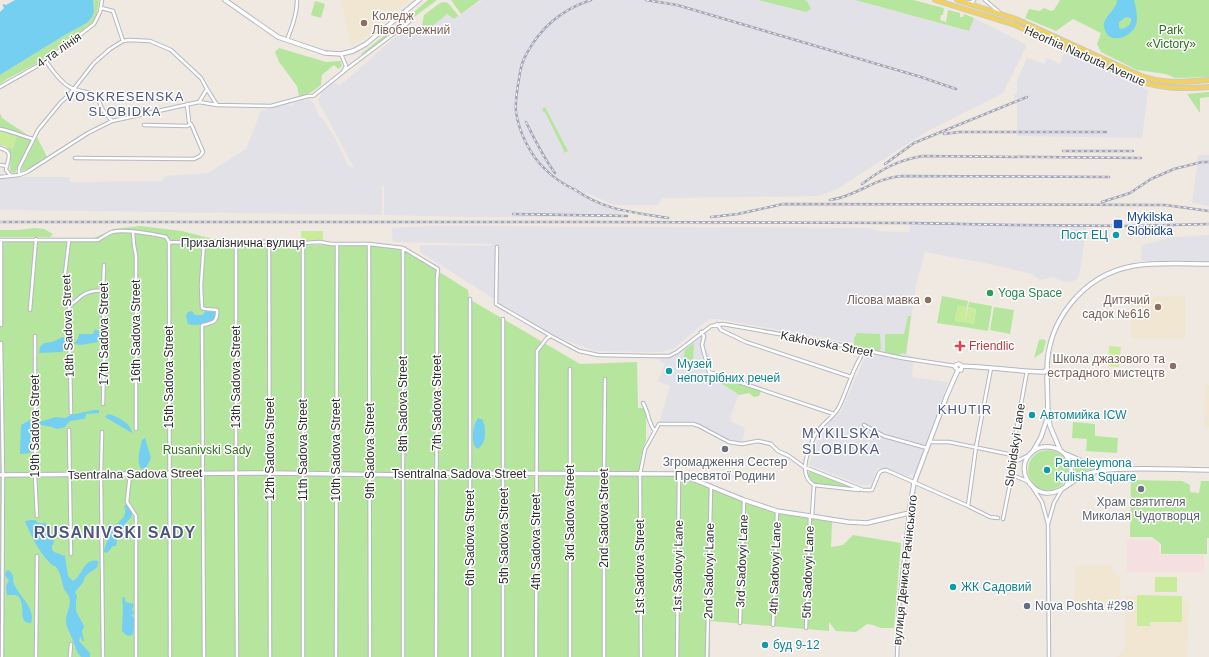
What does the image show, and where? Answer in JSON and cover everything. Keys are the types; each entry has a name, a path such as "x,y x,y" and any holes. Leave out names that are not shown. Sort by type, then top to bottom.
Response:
{"main road":[{"path":"225,0 274,34 286,40 325,53 341,54 353,52 366,44 419,0"},
{"name":"Heorhia Narbuta Avenue","path":"935,0 1015,25 1144,83 1165,88 1182,89 1209,87"},
{"name":"Heorhia Narbuta Avenue","path":"957,0 1016,19 1140,76 1165,82 1209,80"},
{"path":"1060,450 1051,432 1048,415 1047,376 1045,375 1048,351 1051,342 1061,319 1074,299 1096,281 1113,272 1133,266 1150,264 1209,264"},
{"path":"962,366 961,370 956,369 956,366 959,364 962,366 1046,371"},
{"name":"вулиця Дениса Рачінського","path":"909,513 914,483 958,370"},
{"path":"1048,415 1041,437 1030,454 1024,471 1027,481 1042,492 1054,492 1062,489 1082,476 1104,469 1209,470"},
{"path":"1030,454 1042,447 1051,447 1084,462 1104,469"},
{"path":"1064,452 1070,464 1071,472 1066,486"},
{"name":"Tsentralna Sadova Street","path":"1,474 679,474 744,500 777,510 811,516 848,522 867,523 909,513"}],"street":[{"name":"4-та лінія","path":"0,87 46,61 94,24 97,21 102,0"},
{"path":"286,40 292,29 297,0"},
{"path":"968,3 974,0"},
{"path":"985,0 1000,13"},
{"path":"101,8 113,11 122,41"},
{"path":"0,177 19,175 27,172 88,133 112,122 199,102 271,106 313,96 409,22 400,16"},
{"path":"19,175 20,168 38,130 74,89 94,63 122,41 150,41 171,50 201,78 217,104"},
{"path":"341,54 346,66 344,72"},
{"path":"46,61 69,86 96,96 112,122"},
{"path":"199,102 207,89"},
{"path":"75,158 194,159 200,156 203,152 189,122 186,104"},
{"path":"144,125 187,126 191,124"},
{"path":"0,128 10,130 20,136 33,139"},
{"path":"0,148 8,152 10,157 6,170 12,176"},
{"path":"0,165 7,166"},
{"name":"Призалізнична вулиця","path":"0,240 98,240 114,232 133,232 153,234 166,238 169,242 197,243 217,241 286,241 302,243 320,242 337,244 369,244 403,248 438,269"},
{"name":"16th Sadova Street","path":"133,232 136,256 136,429"},
{"path":"30,310 36,239"},
{"path":"0,240 0,325"},
{"name":"18th Sadova Street","path":"69,240 65,274 69,305 71,413"},
{"name":"15th Sadova Street","path":"169,242 170,656"},
{"path":"204,242 201,285 202,308 217,310 216,320 211,324 202,326 204,657"},
{"name":"13th Sadova Street","path":"236,242 237,657"},
{"name":"12th Sadova Street","path":"269,242 270,657"},
{"name":"11th Sadova Street","path":"302,243 303,657"},
{"name":"10th Sadova Street","path":"336,657 337,244"},
{"name":"9th Sadova Street","path":"369,244 370,657"},
{"path":"497,247 496,304 579,351 598,355 669,356 677,352 701,332 710,326 717,324 721,330 746,342 851,377"},
{"name":"8th Sadova Street","path":"403,248 403,657"},
{"name":"17th Sadova Street","path":"103,404 104,265"},
{"name":"7th Sadova Street","path":"436,657 438,269"},
{"path":"69,305 75,303 83,295 95,290 103,291"},
{"name":"6th Sadova Street","path":"470,299 470,657"},
{"name":"5th Sadova Street","path":"503,319 503,657"},
{"name":"Kakhovska Street","path":"717,324 902,358 956,366"},
{"path":"701,332 704,336 702,345 709,372 834,414"},
{"name":"19th Sadova Street","path":"35,336 35,475 37,516"},
{"name":"4th Sadova Street","path":"536,657 537,351 547,338 551,336"},
{"path":"1,343 2,657"},
{"path":"864,350 851,377 840,406 818,431 814,438 804,467 808,480 814,485 872,490 881,471 886,470 990,517 998,518"},
{"path":"968,506 976,447 991,368"},
{"name":"3rd Sadova Street","path":"570,369 570,657"},
{"name":"Slobidskyi Lane","path":"1003,519 1015,462 1016,454 1012,454 1027,371"},
{"name":"2nd Sadova Street","path":"604,657 605,379"},
{"path":"643,403 647,410 651,426 655,431"},
{"path":"641,657 640,474 643,453 659,424 693,424 729,442 742,444 758,441 769,444 804,467 863,490"},
{"path":"864,425 884,436 928,448"},
{"path":"69,430 70,554"},
{"path":"102,432 102,657"},
{"path":"930,442 949,442 1008,454"},
{"path":"1015,462 1030,454"},
{"path":"130,474 127,502 136,516 136,657"},
{"name":"1st Sadovyi Lane","path":"677,657 679,474"},
{"path":"1012,475 1027,481"},
{"name":"5th Sadovyi Lane","path":"806,628 811,516 814,485"},
{"name":"2nd Sadovyi Lane","path":"707,657 711,486"},
{"path":"1032,486 1042,502 1048,524 1049,657"},
{"path":"1048,524 1054,503 1062,489"},
{"name":"3rd Sadovyi Lane","path":"740,623 744,500"},
{"name":"4th Sadovyi Lane","path":"773,625 777,510"},
{"name":"вулиця Дениса Рачінського","path":"897,657 899,607 909,513"},
{"path":"36,657 37,556"},
{"path":"70,657 71,644"}],"shaded area":[{"name":"Коледж Лівобережний","path":"341,0 410,0 363,39 351,45"},
{"path":"482,0 855,0 968,31 974,18 1025,44 1026,47 1003,93 926,132 837,189 819,196 662,198 658,205 614,205 587,193 585,196 620,211 619,217 472,217 384,215 384,186 382,185 382,215 0,210 0,178 70,177 70,182 162,181 165,176 208,173 246,149 261,111 288,104 289,106 294,105 293,103 309,99 314,104 319,116 334,136 348,165 354,168 318,101 321,93 334,83 340,85 344,82 408,27 420,35 447,14 454,19"},
{"path":"1065,51 1148,90 1142,138 1017,136 1017,99 1014,99 1014,94 1017,93 1017,80 1027,58 1044,64 1047,58 1060,64"},
{"path":"1198,155 1209,155 1209,206 1192,203"},
{"path":"911,221 1087,225 1079,277 1076,280 1069,282 1064,282 1053,277 1040,280 1032,274 990,264 925,252 916,286 906,354 914,357 912,377 948,382 916,472 908,476 880,468 877,469 872,483 869,485 861,485 809,465 821,431 841,411 870,346 718,319 710,319 675,348 662,352 595,351 543,330 420,252 420,245 492,246 492,244 393,242 392,228 434,226 869,228 877,231 910,232"},
{"path":"1209,235 1209,262 1141,261 1142,245 1174,237"},
{"name":"Дитячий садок №616","path":"1131,296 1185,296 1185,338 1131,338"},
{"path":"704,330 707,336 705,347 709,355 710,373 714,374 719,383 733,390 739,395 730,417 732,422 745,428 742,444 729,442 693,424 659,424 670,386 658,381 665,364 652,356 669,356 677,352"},
{"path":"1205,385 1209,385 1209,427 1204,427"},
{"path":"1127,540 1155,540 1159,545 1159,555 1204,555 1204,572 1127,572"},
{"path":"1075,566 1112,566 1112,571 1120,578 1119,611 1087,611 1079,610 1074,607"},
{"path":"1126,596 1182,596 1182,601 1189,601 1187,657 1117,657 1125,648"}],"green space":[{"path":"93,0 99,0 97,12 92,23 41,61 0,84 0,75 87,23 94,11"},
{"path":"428,0 437,0 408,20 408,17"},
{"path":"451,0 480,0 461,14"},
{"path":"758,0 804,0 807,1 811,9 806,12"},
{"path":"855,0 913,0 944,8 943,15 941,15 940,20 946,22 948,10 960,13 960,17 963,17 964,14 974,18 969,31"},
{"name":"Park «Victory»","path":"1060,0 1209,0 1209,77 1175,78 1166,74 1137,70 1101,52 1097,44 1101,33 1073,19 1056,31 1025,18 1029,9 1040,11 1044,8 1051,11 1054,10"},
{"path":"315,1 325,4 321,18 311,15"},
{"path":"440,3 448,3 458,16 454,19 447,14 420,36 424,15"},
{"path":"400,23 402,24 401,26 362,55 361,54"},
{"path":"279,48 326,62 341,61 342,66 338,69 334,65 322,75 321,85 308,93 299,96 297,86 279,62 275,52"},
{"path":"1209,92 1209,97 1200,98 1200,113 1187,94"},
{"path":"545,107 568,151 564,153 545,112 544,113 542,109"},
{"path":"0,113 2,118 32,138 19,162 15,174 10,171 11,153 6,146 0,145"},
{"path":"0,131 17,137 13,149 0,144"},
{"path":"37,137 47,157 26,170 21,171 22,167"},
{"name":"Rusanivski Sady","path":"140,226 182,231 236,245 369,246 400,249 401,251 406,251 468,290 469,299 580,364 637,362 638,408 644,408 646,412 646,440 641,456 640,476 677,476 777,512 832,522 831,547 843,545 853,535 901,543 894,628 881,628 867,624 856,632 836,631 829,622 829,631 710,621 710,657 0,657 0,239 94,238 114,229"},
{"path":"35,228 44,229 53,234 50,237 0,237 0,230"},
{"path":"301,231 323,231 323,240 301,241"},
{"path":"942,296 968,301 967,307 958,306 955,321 965,322 964,327 937,323"},
{"path":"969,302 992,306 988,331 964,327 965,322 974,324 976,309 968,307"},
{"path":"958,306 967,307 965,322 955,321"},
{"path":"968,307 976,309 974,324 965,322"},
{"path":"994,307 1014,310 1010,334 990,330"},
{"path":"908,316 911,316 906,354 902,353 898,356 885,352 885,334 904,334"},
{"path":"857,333 880,334 881,349 879,351 854,345 854,338"},
{"path":"1043,339 1046,341 1043,352 1034,358 1039,340"},
{"path":"694,343 693,364 683,362 685,350"},
{"path":"1109,346 1121,347 1119,367 1108,366"},
{"path":"714,374 726,381 727,379 730,379 735,384 740,383 758,389 761,391 759,396 754,397 749,393 739,395 714,378"},
{"path":"1073,422 1095,424 1095,436 1118,438 1117,453 1086,451 1087,439 1072,438"},
{"path":"1044,450 1052,450 1059,453 1065,459 1068,470 1065,481 1059,487 1052,490 1044,490 1037,487 1031,481 1028,474 1028,466 1031,459 1037,453"},
{"path":"1074,461 1094,469 1083,472 1074,477"},
{"path":"810,471 855,489 815,483 808,476"},
{"path":"1131,480 1182,481 1190,485 1190,492 1199,493 1201,481 1209,481 1209,538 1207,538 1207,554 1161,554 1161,544 1152,537 1130,537"},
{"path":"1155,577 1177,577 1177,592 1155,592"},
{"path":"1137,595 1182,596 1182,622 1150,622 1150,626 1137,626"}],"water":[{"path":"15,0 93,0 94,11 92,17 87,23 0,75 0,12 4,8 3,4 6,5"},
{"path":"1117,0 1134,0 1137,17 1135,27 1128,35 1114,38 1106,33 1104,23","holes":["1126,17 1131,18 1129,25 1122,29 1119,28 1119,22"]},
{"path":"192,311 195,315 203,315 205,311 216,312 217,317 215,320 202,324 188,324 186,316 188,312"},
{"path":"95,329 99,331 100,337 98,342 81,345 74,343 78,339 79,334 93,334"},
{"path":"63,337 67,338 66,349 62,352 39,353 40,347 44,343 52,342"},
{"path":"99,410 99,413 86,414 84,419 70,421 65,427 57,429 40,425 39,422 56,417 65,418 71,415"},
{"path":"108,414 127,424 132,433 105,417"},
{"path":"478,418 483,420 485,432 483,443 478,449 474,444 473,432"},
{"path":"30,420 30,453 20,454 21,425"},
{"path":"145,438 151,458 146,468 141,469 139,455 142,440"},
{"path":"128,504 132,514 131,517 125,524 118,537 116,546 113,546 107,553 104,552 108,540 108,523 114,526 121,520 125,512 124,506"},
{"path":"35,520 38,523 46,523 54,542 52,550 65,556 68,576 73,581 87,564 93,560 98,561 98,566 85,577 75,593 77,596 76,611 84,626 82,631 84,641 83,642 80,637 79,641 90,653 90,657 81,657 77,651 66,624 70,603 68,594 64,589 59,571 46,559 33,538 25,521"},
{"path":"8,570 12,575 16,589 29,607 32,618 31,623 27,623 24,619 22,614 22,603 18,596 7,595 6,586 9,580 5,576 6,571"},
{"path":"122,597 125,598 125,601 128,603 134,605 132,609 134,614 131,615 135,619 133,634 130,636 126,635 122,631"}],"railway":[{"path":"577,191 552,176 530,150 517,120 516,100 520,72 525,56 539,35 562,14 571,8 591,0"},
{"path":"646,0 677,5 921,77 956,89"},
{"path":"885,164 914,143 1027,97"},
{"path":"526,122 543,155 555,173"},
{"path":"944,134 959,132 1106,132"},
{"path":"1063,151 1133,151"},
{"path":"862,184 890,166 904,160 922,156 1141,158"},
{"path":"1102,202 1130,193 1151,179 1174,169 1202,162 1209,162"},
{"path":"830,200 848,195 882,180 901,176 1109,177"},
{"path":"574,189 597,202 619,210 668,218"},
{"path":"711,217 738,214 783,204 1165,205 1209,211"},
{"path":"513,214 627,216"},
{"path":"0,222 911,223 1132,226 1209,224"}],"place":[{"name":"Коледж Лівобережний","path":"364,23"},
{"name":"Mykilska Slobidka","path":"1118,224"},
{"name":"Пост ЕЦ","path":"1116,235"},
{"name":"Yoga Space","path":"990,293"},
{"name":"Лісова мавка","path":"928,300"},
{"name":"Дитячий садок №616","path":"1158,307"},
{"name":"Friendlic","path":"960,346"},
{"name":"Школа джазового та естрадного мистецтв","path":"1173,366"},
{"name":"Музей непотрібних речей","path":"669,371"},
{"name":"Автомийка ICW","path":"1032,415"},
{"name":"Згромадження Сестер Пресвятої Родини","path":"725,449"},
{"name":"Panteleymona Kulisha Square","path":"1047,470"},
{"name":"Храм святителя Миколая Чудотворця","path":"1141,489"},
{"name":"ЖК Садовий","path":"953,587"},
{"name":"Nova Poshta #298","path":"1027,606"},
{"name":"буд 9-12","path":"765,645"}],"district":[{"name":"VOSKRESENSKA SLOBIDKA","path":"125,104"},
{"name":"KHUTIR","path":"965,409"},
{"name":"MYKILSKA SLOBIDKA","path":"841,442"},
{"name":"RUSANIVSKI SADY","path":"115,532"}]}
